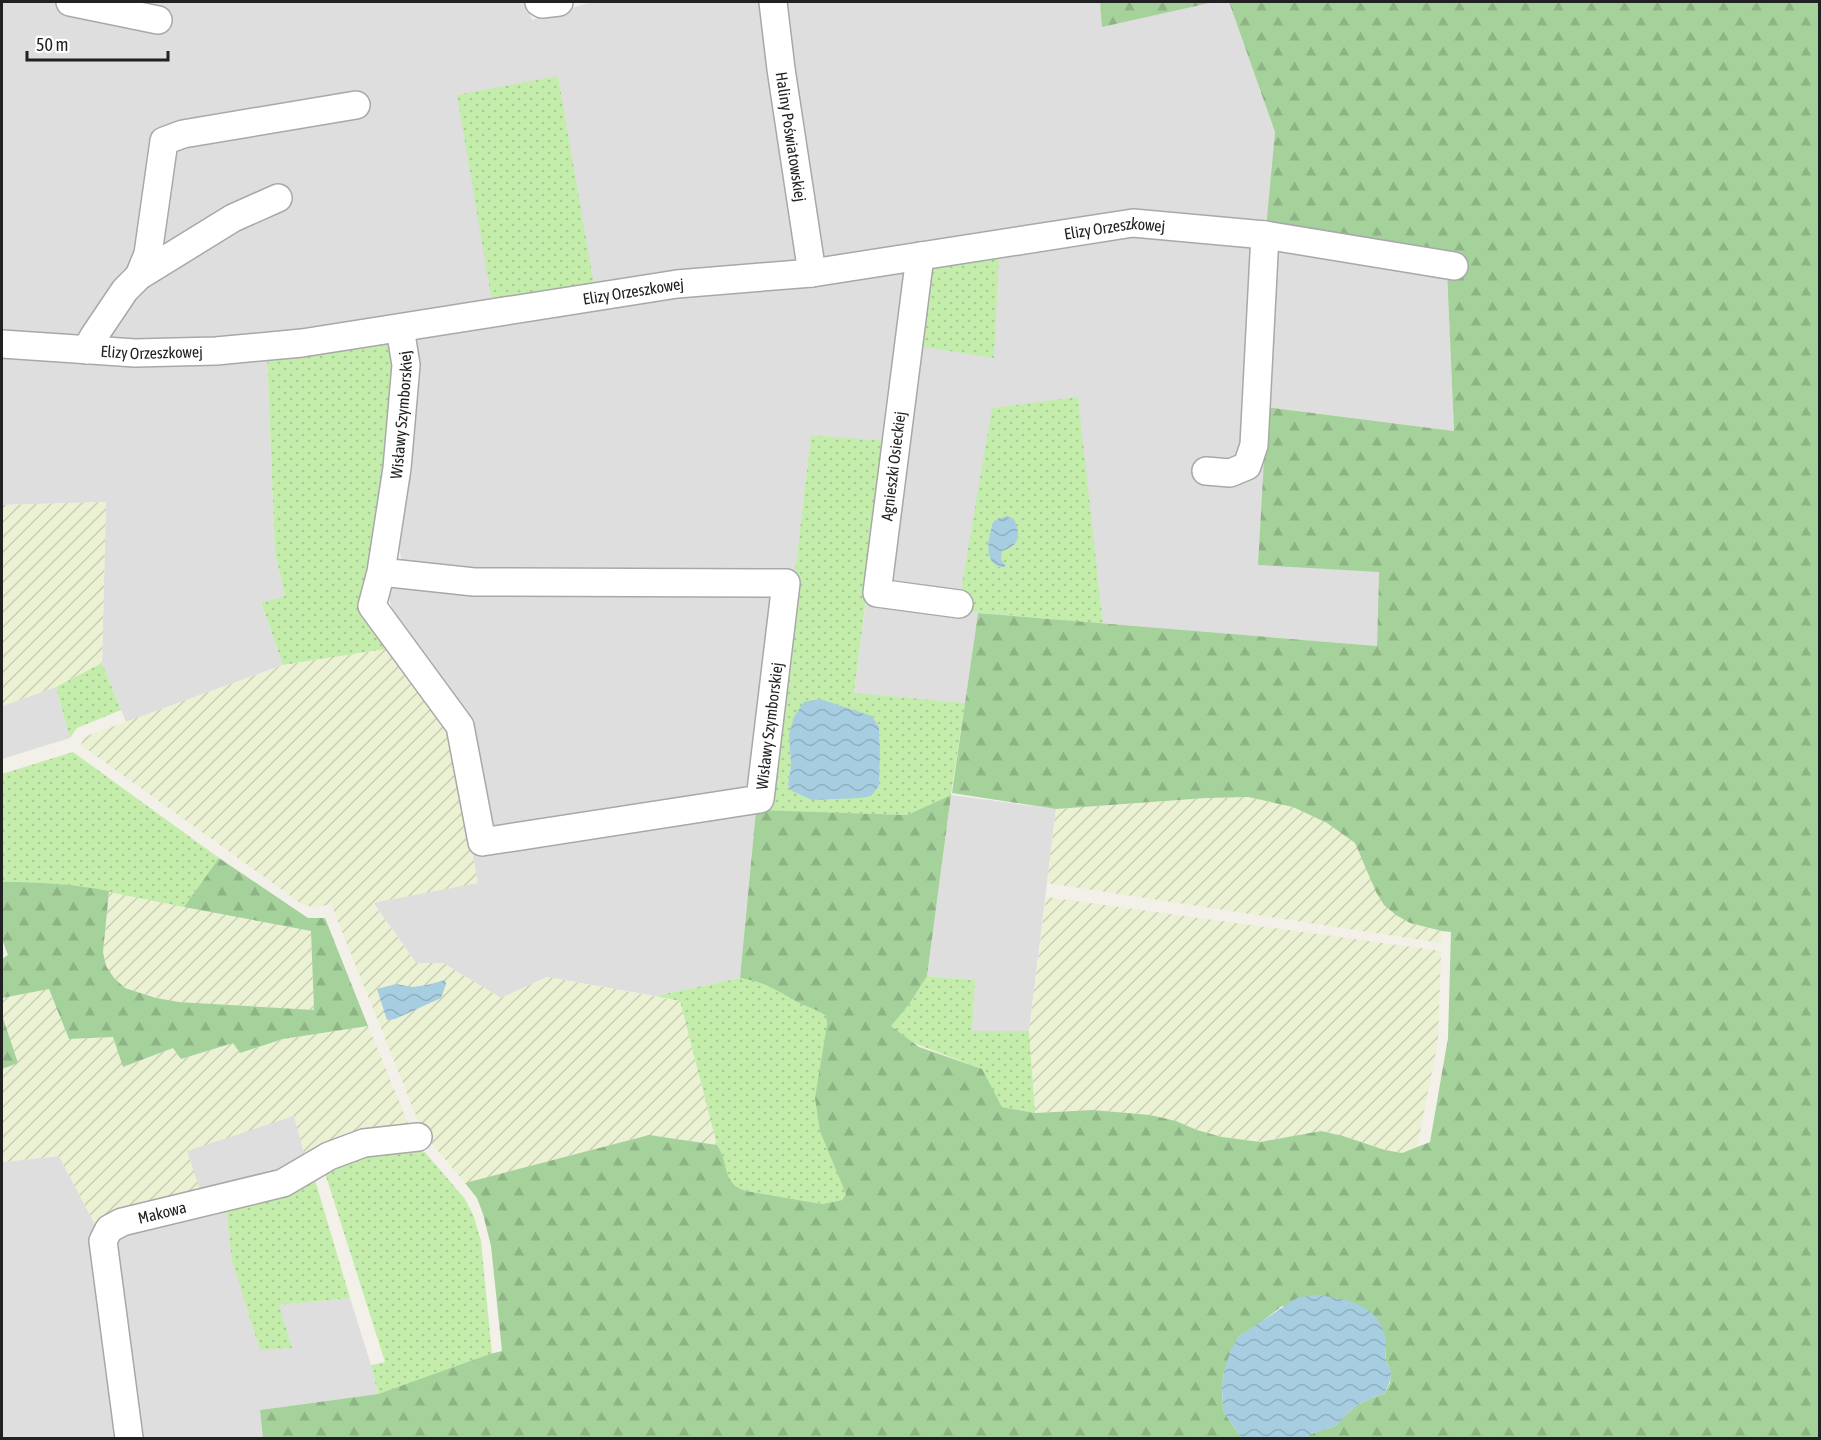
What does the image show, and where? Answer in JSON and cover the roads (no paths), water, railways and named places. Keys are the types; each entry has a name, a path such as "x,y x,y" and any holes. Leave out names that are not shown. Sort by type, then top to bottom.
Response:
{"street":[{"path":"70,2 158,20"},
{"path":"539,2 542,4 559,2"},
{"name":"Haliny Poświatowskiej","path":"773,2 812,273"},
{"path":"140,276 148,254 164,141 183,134 356,105"},
{"path":"86,350 125,290 140,276 233,218 278,198"},
{"name":"Elizy Orzeszkowej","path":"2,344 135,353 216,351 302,343 677,284 812,273 1133,223 1265,235 1454,266"},
{"path":"1206,471 1230,473 1247,466 1254,445 1265,235"},
{"name":"Agnieszki Osieckiej","path":"920,256 877,593 959,604"},
{"name":"Wisławy Szymborskiej","path":"381,572 474,582 786,583 760,799 482,842 460,726 372,606 381,572 398,468 406,365 400,328"},
{"name":"Makowa","path":"129,1438 103,1241 109,1229 122,1222 283,1183 329,1156 364,1143 418,1137"}],"water":[{"path":"1007,516 1014,519 1018,535 1016,543 1002,551 1001,559 1006,567 998,566 993,562 988,550 994,521"},
{"path":"820,699 872,716 879,727 879,786 871,796 812,800 792,791 788,785 791,765 789,734 794,717 804,702"},
{"path":"445,980 446,984 441,998 395,1019 387,1020 377,989 396,984 413,987"},
{"path":"1315,1295 1337,1298 1358,1305 1367,1310 1381,1325 1386,1342 1386,1361 1391,1371 1390,1381 1384,1394 1354,1407 1335,1426 1305,1438 1241,1437 1223,1411 1222,1386 1230,1352 1238,1337 1297,1298"}]}
